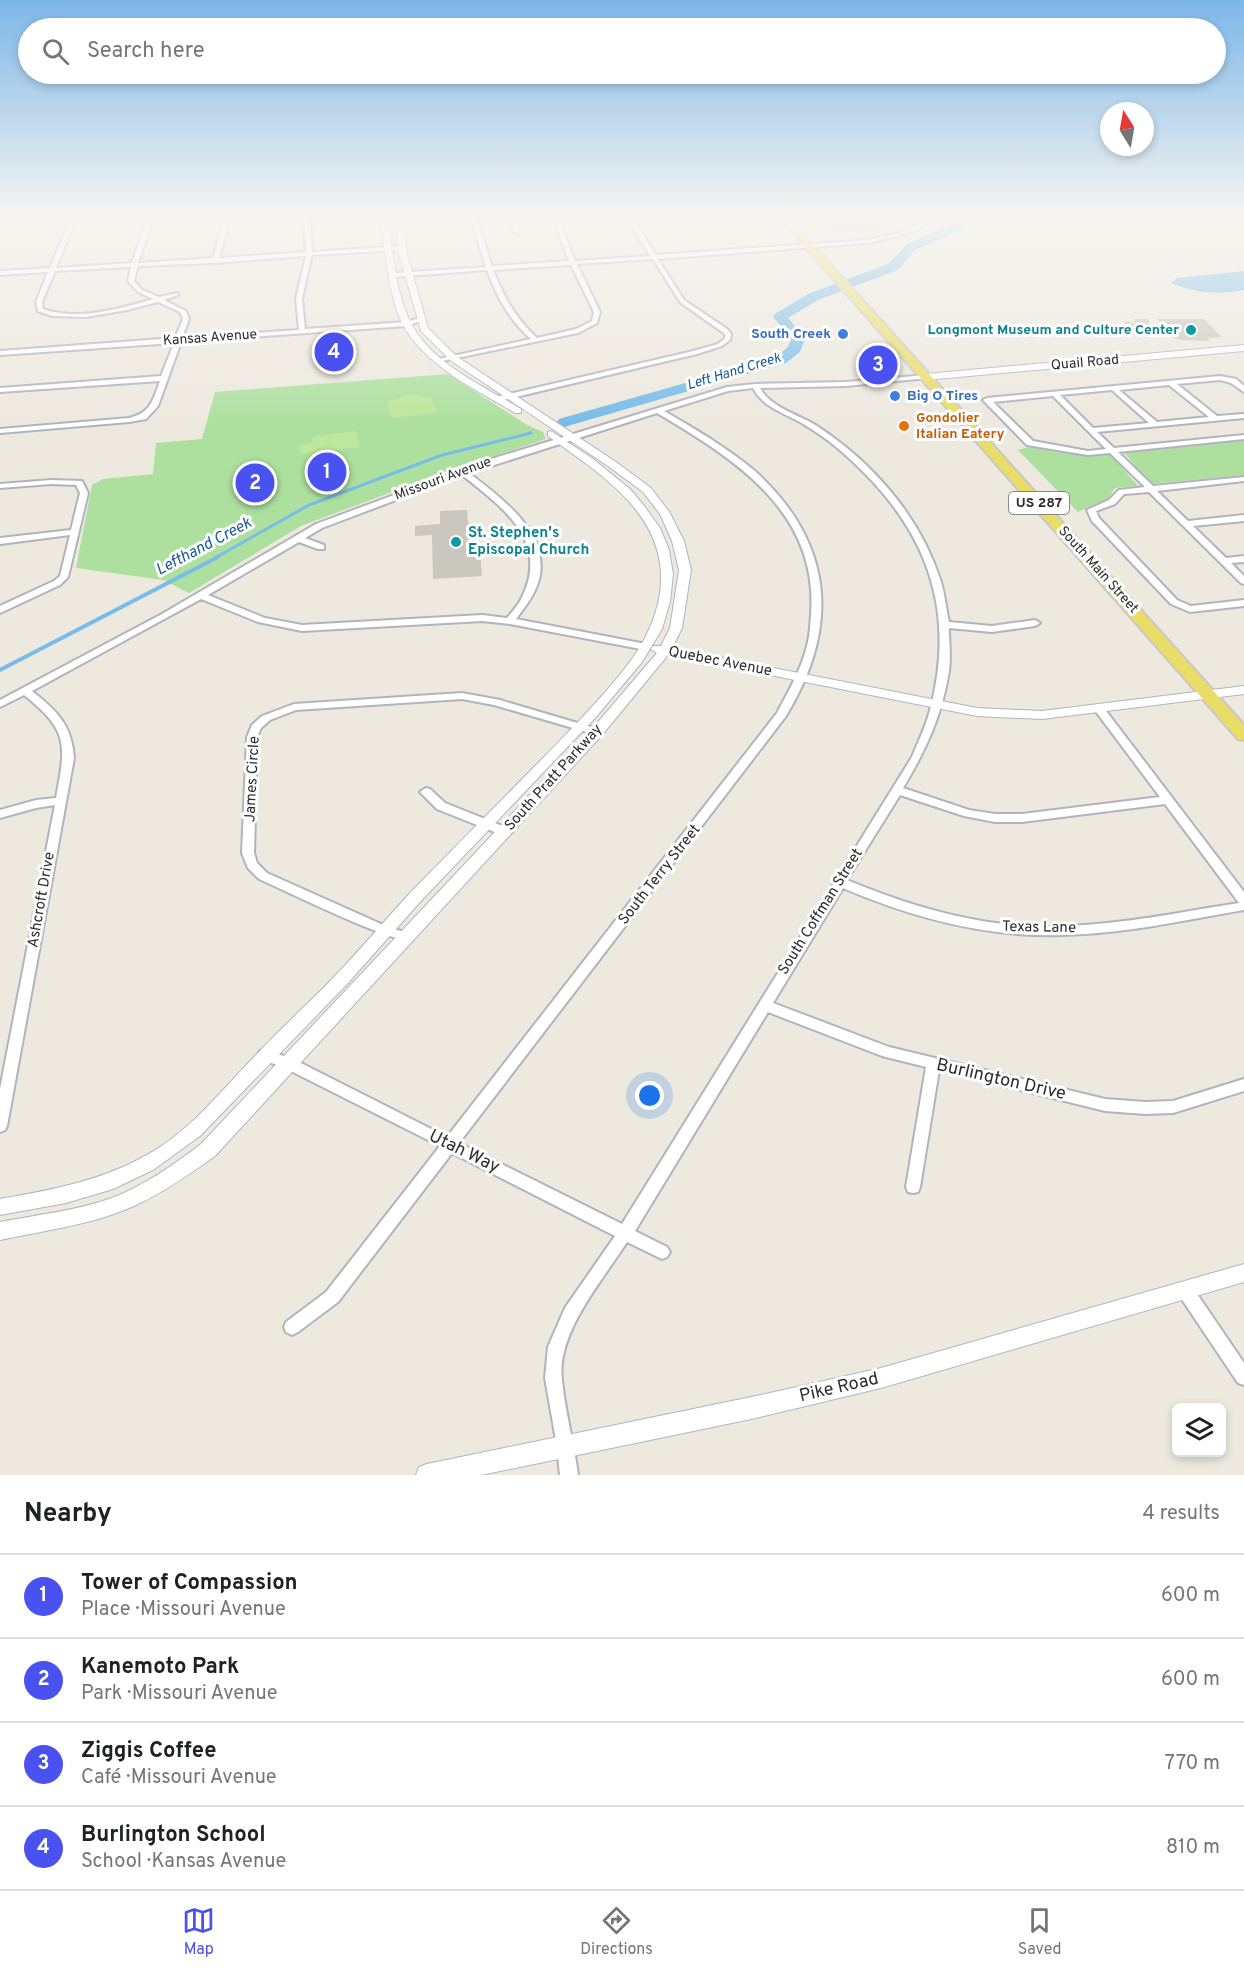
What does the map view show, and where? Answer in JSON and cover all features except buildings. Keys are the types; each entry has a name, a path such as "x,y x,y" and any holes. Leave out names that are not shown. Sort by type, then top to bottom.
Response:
{"main road":[{"name":"South Main Street","path":"844,286 1244,735"}],"street":[{"path":"45,286 38,306 44,313 61,315 106,312 176,294"},
{"path":"0,431 119,422 142,417 154,406 186,315 162,299 133,286"},
{"path":"302,286 299,298 302,331"},
{"name":"South Pratt Parkway","path":"0,1207 67,1196 129,1175 169,1151 213,1112 578,729 629,670 657,629 666,595 667,572 658,536 651,522 621,486 565,439 446,359 424,329 413,322 405,286"},
{"path":"498,286 509,313 536,340"},
{"path":"446,359 588,327 597,319 597,312 584,286"},
{"path":"505,398 668,360 723,344 728,334 725,330 682,301 672,286"},
{"name":"Kansas Avenue","path":"0,353 413,322"},
{"name":"Quail Road","path":"926,377 1244,348"},
{"name":"Missouri Avenue","path":"0,704 200,595 297,537 364,508 463,472 727,389 755,386 826,385 926,377"},
{"path":"0,390 165,378"},
{"path":"1244,390 1228,379 1112,387 987,400 1030,443 1088,453 1244,437"},
{"path":"1170,382 1216,418"},
{"name":"South Coffman Street","path":"569,1475 553,1378 556,1347 572,1313 625,1233 897,790 925,742 939,705 945,666 945,625 938,582 928,554 914,526 899,504 858,461 809,425 765,400 755,386"},
{"path":"1112,387 1155,424"},
{"path":"1054,393 1244,581"},
{"name":"South Terry Street","path":"292,1327 333,1297 775,724 800,678 813,639 817,610 816,582 802,538 790,515 757,476 712,442 657,410"},
{"path":"1092,430 1244,416"},
{"name":"South Pratt Parkway","path":"0,1231 101,1210 150,1188 183,1169 208,1150 506,832 597,732 665,651 676,628 685,570 673,527 647,490 612,464 565,439"},
{"path":"463,472 501,501 518,518 528,532 534,548 535,565 532,582 525,600 510,621"},
{"path":"1244,479 1122,492 1112,502 1091,510 1095,519 1174,602 1190,609 1244,603"},
{"path":"0,486 51,482 79,483 84,493 64,577 57,583 0,609"},
{"path":"1186,524 1244,518"},
{"path":"0,541 75,532"},
{"path":"297,537 321,547"},
{"path":"1224,561 1244,559"},
{"name":"Quebec Avenue","path":"200,595 252,619 280,627 323,627 464,618 510,621 939,705 1009,716 1042,716 1244,690"},
{"path":"945,625 992,629 1035,623"},
{"name":"Ashcroft Drive","path":"0,1126 69,758 69,742 63,727 24,691"},
{"name":"James Circle","path":"408,937 386,931 263,876 252,865 248,853 252,737 256,727 279,711 294,707 462,696 486,699 578,729 597,732"},
{"path":"1099,709 1244,901"},
{"path":"897,790 968,813 995,818 1022,818 1168,800"},
{"path":"426,792 441,806 506,832"},
{"path":"0,814 36,804 60,801"},
{"name":"Texas Lane","path":"840,882 898,904 948,919 995,928 1040,931 1085,929 1244,906"},
{"name":"Burlington Drive","path":"764,1005 887,1053 1105,1105 1145,1108 1173,1107 1244,1085"},
{"name":"Utah Way","path":"266,1055 288,1063 662,1252"},
{"path":"913,1187 933,1065"},
{"name":"Pike Road","path":"427,1475 881,1378 1244,1273"},
{"path":"1185,1290 1244,1377"}],"green space":[{"path":"448,374 527,425 543,432 546,439 448,471 301,526 189,593 163,580 76,568 92,485 103,479 153,474 156,443 202,439 215,392"},
{"path":"412,394 431,398 437,410 433,413 393,418 386,406 389,401"},
{"path":"355,431 360,447 301,454 298,445 313,443 311,437"},
{"path":"1244,440 1244,475 1150,484 1123,451"},
{"path":"1029,447 1084,455 1109,453 1138,486 1115,488 1108,499 1078,512 1018,450"}],"water":[{"path":"1180,286 1244,286 1244,290 1225,292"}],"waterway":[{"name":"Left Hand Creek","path":"565,422 781,360 795,349 798,338 780,317 813,297 843,286"},
{"name":"Lefthand Creek","path":"215,558 309,505 442,455 531,433"},
{"name":"Lefthand Creek","path":"0,670 218,557"}],"place":[{"name":"Longmont Museum and Culture Center","path":"1191,330"},
{"name":"South Creek","path":"843,334"},
{"name":"Burlington School","path":"334,352"},
{"name":"Ziggis Coffee","path":"878,365"},
{"name":"Big O Tires","path":"895,396"},
{"name":"Gondolier Italian Eatery","path":"904,426"},
{"name":"Tower of Compassion","path":"327,472"},
{"name":"Kanemoto Park","path":"255,483"},
{"name":"St. Stephen's Episcopal Church","path":"456,542"}]}
